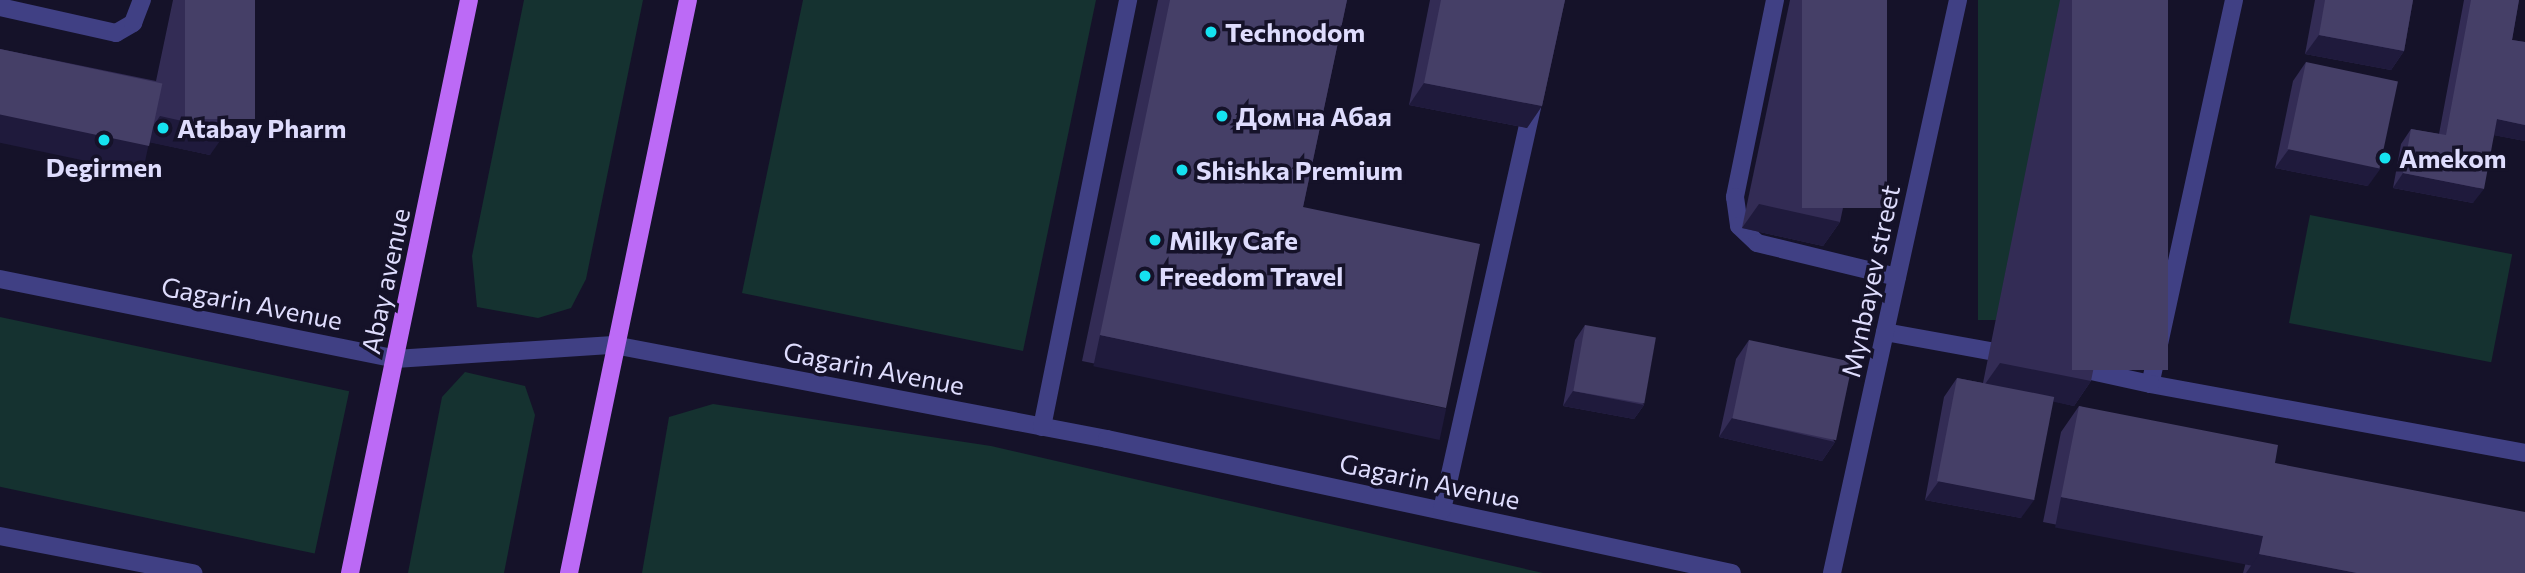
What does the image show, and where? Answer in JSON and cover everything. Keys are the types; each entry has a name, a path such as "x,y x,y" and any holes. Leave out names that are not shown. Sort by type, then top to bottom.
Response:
{"main road":[{"name":"Abay avenue","path":"350,573 469,0"},
{"path":"569,573 614,345 688,0"}],"street":[{"path":"0,7 116,33 133,23 142,0"},
{"path":"1042,427 1128,0"},
{"path":"1775,0 1735,197 1739,226 1757,243 1897,277"},
{"name":"Mynbayev street","path":"1832,573 1958,0"},
{"path":"2150,384 2234,0"},
{"path":"1442,510 1536,89"},
{"name":"Gagarin Avenue","path":"0,279 395,359 614,345 1042,427 1732,573"},
{"path":"1885,332 1990,351"},
{"path":"2081,369 2525,453"},
{"path":"0,537 193,573"}],"green space":[{"path":"524,0 643,0 586,279 571,308 538,318 477,307 472,256"},
{"path":"803,0 1096,0 1023,351 742,293"},
{"path":"1978,0 2060,0 2060,320 1978,320"},
{"path":"2310,215 2512,254 2491,362 2289,323"},
{"path":"0,317 349,391 315,554 0,487"},
{"path":"465,372 525,386 535,415 504,573 408,573 442,397"},
{"path":"713,404 991,446 1543,573 642,573 669,417"}],"building":[{"path":"185,0 255,0 255,119 185,119"},
{"name":"Дом на Абая","path":"1170,0 1347,0 1303,207 1480,244 1446,408 1100,335"},
{"path":"1441,0 1565,0 1542,106 1424,83"},
{"path":"1802,0 1887,0 1887,208 1802,208"},
{"path":"2072,0 2168,0 2168,370 2072,370"},
{"path":"2325,0 2413,0 2404,51 2319,35"},
{"path":"2471,0 2519,0 2512,40 2525,42 2525,125 2497,119 2484,189 2403,173 2411,129 2446,135"},
{"path":"0,49 162,84 149,146 0,114"},
{"path":"2306,62 2398,82 2379,169 2287,149"},
{"path":"1585,325 1656,338 1644,403 1573,391"},
{"path":"1749,340 1853,362 1836,440 1732,418"},
{"path":"1957,378 2054,397 2034,500 1937,481"},
{"path":"2079,406 2278,445 2275,463 2525,512 2525,573 2357,573 2259,554 2263,536 2061,497"}],"place":[{"name":"Technodom","path":"1211,32"},
{"name":"Дом на Абая","path":"1222,116"},
{"name":"Atabay Pharm","path":"163,128"},
{"name":"Degirmen","path":"104,140"},
{"name":"Amekom","path":"2385,158"},
{"name":"Shishka Premium","path":"1182,170"},
{"name":"Milky Cafe","path":"1155,240"},
{"name":"Freedom Travel","path":"1145,276"}]}
